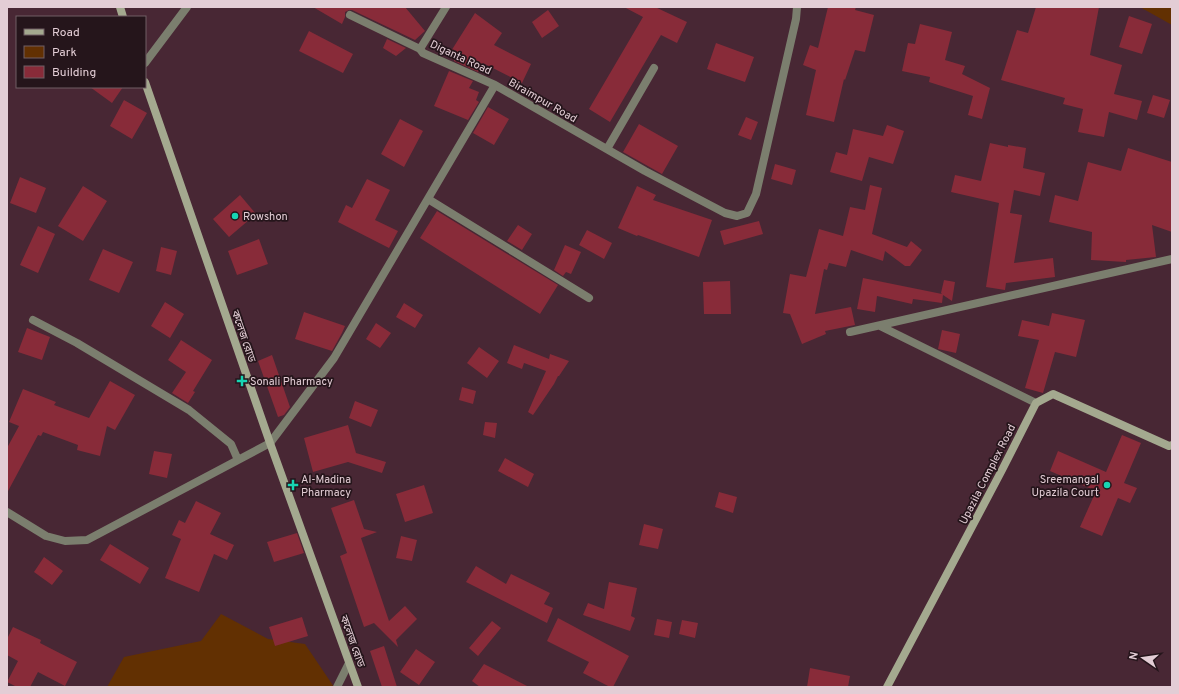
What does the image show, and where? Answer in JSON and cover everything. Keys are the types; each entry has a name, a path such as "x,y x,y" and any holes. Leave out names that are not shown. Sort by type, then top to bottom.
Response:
{"main road":[{"name":"কলেজ রোড","path":"146,85 270,443 358,687"},
{"path":"1036,403 1053,394 1169,446 1172,445"},
{"name":"Upazila Complex Road","path":"887,687 1036,403"}],"street":[{"path":"146,62 187,7"},
{"name":"Diganta Road","path":"446,7 420,49 423,53 495,85"},
{"name":"Biraimpur Road","path":"270,443 334,358 495,85 645,171 725,213 737,216 747,213 756,194 796,19 797,7"},
{"path":"350,14 420,49"},
{"path":"606,149 654,68"},
{"path":"428,199 589,298"},
{"path":"850,332 1172,259"},
{"path":"33,320 77,342 189,410 231,444 238,460"},
{"path":"880,326 1036,403"},
{"path":"7,512 46,536 66,541 86,540 270,443"},
{"path":"337,687 349,663"}],"green space":[{"path":"1140,7 1172,7 1172,25"},
{"path":"221,614 268,639 305,644 334,687 107,687 124,657 201,641"}],"building":[{"path":"313,7 405,7 425,31 415,40 352,10 345,12 345,17 342,24"},
{"path":"624,7 655,7 687,22 677,43 661,35 610,122 589,109 643,17"},
{"path":"828,7 856,7 855,10 874,15 865,52 855,50 845,80 844,79 834,122 806,115 816,70 803,65 810,45 818,48"},
{"path":"1036,7 1099,7 1090,55 1122,65 1114,94 1142,101 1137,120 1109,112 1104,137 1078,132 1083,109 1063,104 1065,98 1001,80 1017,30 1028,33"},
{"path":"548,10 559,26 542,38 532,22"},
{"path":"475,13 502,33 494,45 531,64 522,83 483,63 478,72 454,61 448,56"},
{"path":"1129,16 1152,24 1142,54 1119,47"},
{"path":"920,24 952,32 945,60 965,66 962,74 990,88 982,119 968,115 973,96 929,82 930,77 902,71 908,43 915,44"},
{"path":"309,31 353,54 343,73 299,51"},
{"path":"387,39 406,48 396,56 383,48"},
{"path":"716,43 754,57 745,82 707,69"},
{"path":"449,71 473,81 469,88 479,92 476,100 479,102 468,120 434,106"},
{"path":"91,88 122,88 112,103"},
{"path":"1153,95 1170,100 1164,118 1147,113"},
{"path":"124,100 147,113 132,139 110,126"},
{"path":"488,107 509,119 494,145 473,133"},
{"path":"746,117 758,122 751,140 738,135"},
{"path":"400,119 423,131 404,167 381,154"},
{"path":"639,124 678,146 662,174 623,152"},
{"path":"887,125 904,131 893,164 869,157 862,181 830,172 836,152 847,155 853,129 883,136"},
{"path":"990,143 1008,147 1008,145 1026,148 1023,168 1045,173 1040,196 1014,190 1010,213 1022,215 1014,263 1053,258 1055,277 1006,283 1005,290 986,287 999,203 951,192 955,175 981,181"},
{"path":"1128,148 1172,162 1172,232 1152,225 1156,257 1126,260 1126,262 1091,260 1092,232 1049,222 1055,195 1078,201 1088,162 1121,171"},
{"path":"775,164 796,170 792,185 771,179"},
{"path":"20,177 46,188 36,213 10,203"},
{"path":"367,179 390,190 375,220 398,231 389,248 338,222 346,205 352,208"},
{"path":"870,185 882,188 872,234 907,247 911,241 922,250 910,266 905,266 885,251 883,261 851,250 846,267 829,263 827,270 824,269 815,314 851,307 855,325 825,331 826,334 802,344 790,314 783,313 790,274 806,277 819,229 843,236 850,207 865,210"},
{"path":"83,186 107,201 83,241 58,226"},
{"path":"637,186 656,195 653,200 712,220 699,257 618,228"},
{"name":"Rowshon","path":"240,195 256,214 229,237 213,219"},
{"path":"437,211 558,285 540,314 420,238"},
{"path":"759,221 763,234 724,245 720,231"},
{"path":"518,225 532,234 522,250 507,241"},
{"path":"38,226 55,234 38,273 20,265"},
{"path":"587,230 612,243 604,259 579,245"},
{"path":"259,239 268,264 237,275 228,251"},
{"path":"565,245 581,252 571,274 566,272 563,276 554,270"},
{"path":"161,247 177,251 171,275 156,271"},
{"path":"103,249 133,262 119,293 89,280"},
{"path":"863,278 942,294 944,280 955,282 952,301 943,295 942,303 913,299 912,304 877,296 875,312 857,309"},
{"path":"730,281 731,314 704,314 703,282"},
{"path":"165,302 184,314 170,338 151,326"},
{"path":"404,303 423,315 415,328 396,317"},
{"path":"304,312 345,326 332,351 295,339"},
{"path":"1052,313 1085,320 1076,357 1055,352 1043,393 1025,388 1039,340 1018,336 1022,320 1049,326"},
{"path":"376,323 391,333 380,348 366,339"},
{"path":"27,328 50,337 42,360 18,352"},
{"path":"942,330 960,334 956,353 938,349"},
{"path":"181,340 212,360 193,391 195,392 188,403 172,393 186,372 168,360"},
{"path":"514,345 549,359 550,354 569,361 533,415 528,412 546,371 524,363 522,369 507,363"},
{"path":"479,347 499,361 487,378 467,363"},
{"path":"272,355 290,407 284,415 278,417 258,361"},
{"path":"110,381 135,395 115,430 107,426 100,456 77,450 78,445 43,432 41,436 38,435 7,493 7,448 19,426 9,422 23,389 56,402 54,405 89,418"},
{"path":"462,387 476,391 473,404 459,400"},
{"path":"355,401 378,410 371,427 349,418"},
{"path":"485,422 497,423 495,438 483,435"},
{"path":"348,425 356,453 386,462 382,473 348,462 313,472 304,438"},
{"name":"Sreemangal Upazila Court","path":"1122,435 1141,443 1124,483 1137,488 1130,503 1118,498 1102,536 1080,527 1096,491 1050,471 1058,451 1106,472"},
{"path":"154,451 172,454 167,478 149,474"},
{"path":"505,458 534,474 528,487 498,471"},
{"path":"424,485 433,513 405,522 396,494"},
{"path":"719,492 737,497 733,513 715,507"},
{"path":"354,500 364,529 377,532 361,538 389,621 405,606 417,619 396,640 398,647 374,623 364,627 340,556 347,553 331,508"},
{"path":"196,501 221,513 210,534 234,545 227,560 214,554 199,592 165,578 181,539 172,535 179,520 185,523"},
{"path":"644,524 663,529 658,549 639,545"},
{"path":"297,533 304,553 274,562 267,542"},
{"path":"401,536 417,540 412,561 396,558"},
{"path":"110,544 149,568 140,584 100,560"},
{"path":"44,557 63,571 52,585 34,572"},
{"path":"476,566 506,584 511,574 550,593 544,604 553,608 547,623 466,582"},
{"path":"609,582 637,588 631,616 635,618 630,631 583,615 588,603 604,609"},
{"path":"302,617 308,636 275,646 269,627"},
{"path":"558,618 629,656 613,687 610,687 583,673 589,662 547,641"},
{"path":"657,619 672,622 669,638 654,635"},
{"path":"682,620 698,623 695,638 679,634"},
{"path":"492,621 501,628 478,656 469,648"},
{"path":"13,627 41,640 40,643 77,662 65,686 38,672 30,687 17,687 7,682 18,661 7,655 7,639"},
{"path":"384,646 397,687 382,687 370,651"},
{"path":"416,649 435,662 419,685 400,672"},
{"path":"484,664 529,687 480,687 472,681"},
{"path":"810,668 850,676 848,687 807,687"}],"place":[{"name":"Rowshon","path":"235,216"},
{"name":"Sonali Pharmacy","path":"242,381"},
{"name":"Al-Madina Pharmacy","path":"293,485"},
{"name":"Sreemangal Upazila Court","path":"1107,485"}]}
